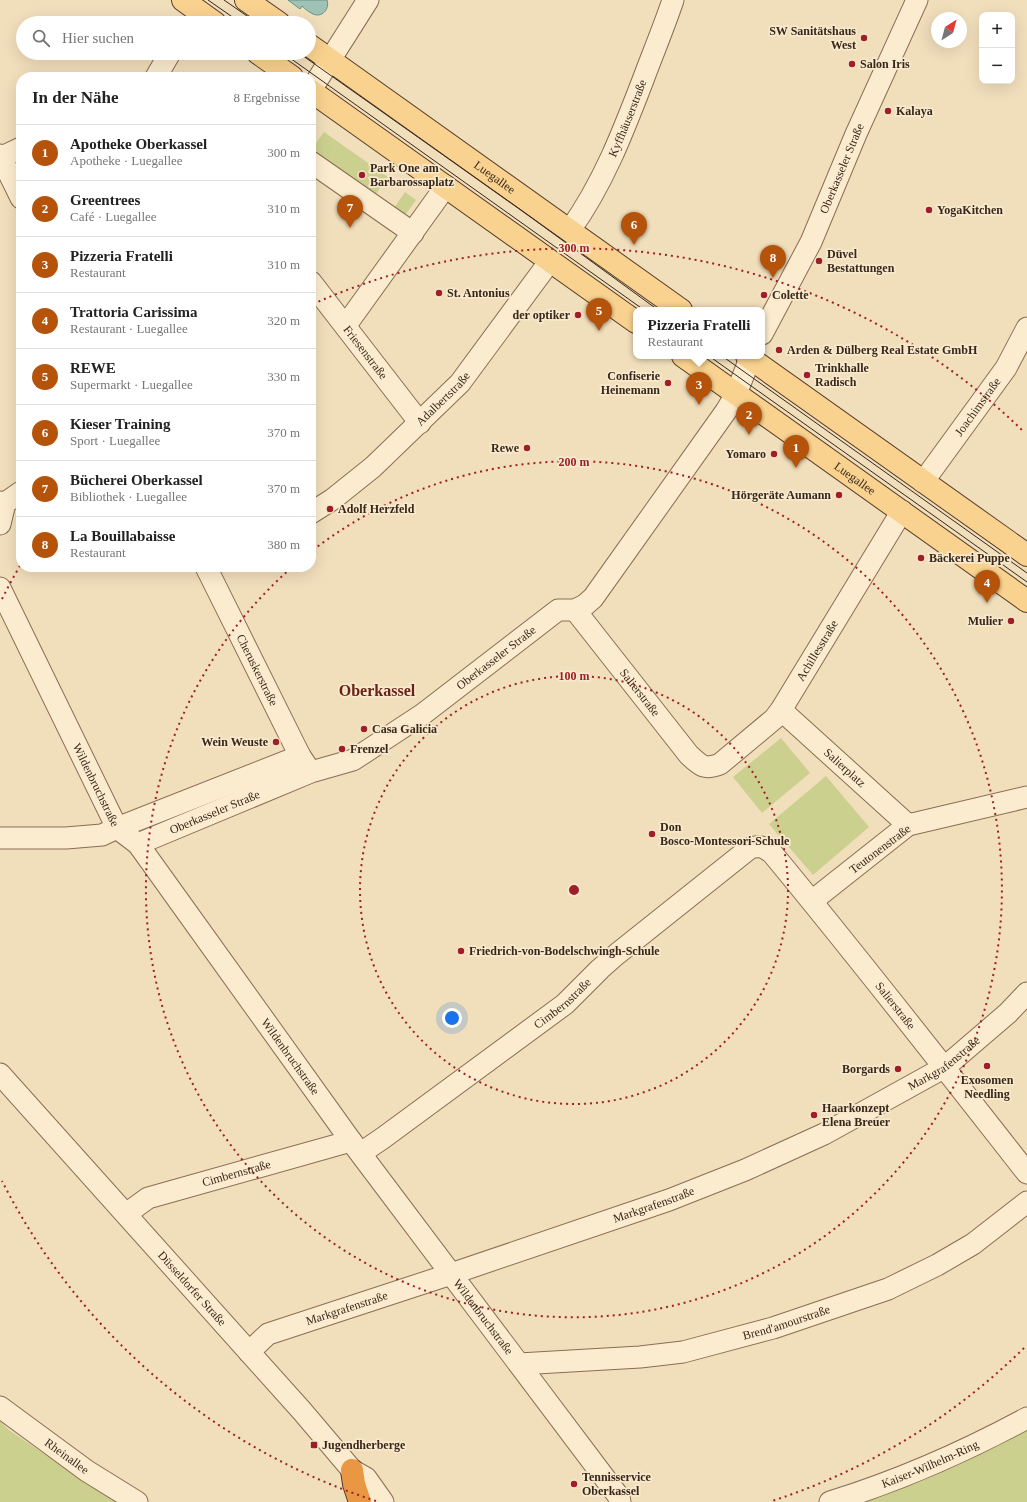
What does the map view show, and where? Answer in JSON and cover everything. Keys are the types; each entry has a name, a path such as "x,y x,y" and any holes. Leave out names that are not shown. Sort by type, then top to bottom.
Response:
{"highway":[{"path":"352,1470 354,1484 360,1502"}],"main road":[{"path":"183,0 199,16"},
{"path":"253,3 270,16"},
{"name":"Luegallee","path":"316,52 327,65 570,230 677,307"},
{"path":"268,60 285,72"},
{"path":"316,94 633,320"},
{"name":"Luegallee","path":"687,359 1027,601"},
{"path":"753,359 1027,555"}],"street":[{"path":"316,82 368,0"},
{"name":"Kyffhäuserstraße","path":"570,230 600,180 620,139 673,0"},
{"name":"Oberkasseler Straße","path":"765,328 810,242 856,134 917,0"},
{"path":"159,72 166,60"},
{"path":"16,150 0,157 16,188"},
{"path":"316,165 413,233"},
{"path":"346,326 446,186"},
{"name":"Adalbertstraße","path":"316,511 373,467 460,383 550,260"},
{"name":"Friesenstraße","path":"316,288 420,423"},
{"name":"Joachimstraße","path":"923,482 1002,374 1027,328"},
{"path":"575,610 585,605 607,579 726,411 736,394 749,359"},
{"path":"0,524 9,499"},
{"name":"Achillesstraße","path":"710,768 720,764 774,719 781,710 902,511"},
{"name":"Cheruskerstraße","path":"214,572 305,764"},
{"name":"Wildenbruchstraße","path":"0,588 117,828 138,844 356,1147 619,1497 620,1502"},
{"name":"Oberkasseler Straße","path":"0,838 66,838 102,835 268,769 353,760 422,714 558,610 575,610"},
{"name":"Salierstraße","path":"575,610 689,754 700,765 710,768"},
{"name":"Salierplatz","path":"781,710 908,825"},
{"name":"Oberkasseler Straße","path":"138,844 305,764"},
{"name":"Teutonenstraße","path":"812,901 908,825 1027,797"},
{"name":"Salierstraße","path":"757,846 765,847 772,853 812,901 1027,1173"},
{"name":"Cimbernstraße","path":"126,1214 148,1198 356,1147 384,1138 565,1004 600,968 617,954 750,848 757,846"},
{"name":"Markgrafenstraße","path":"249,1352 268,1334 670,1200 745,1170 824,1134 945,1068 1008,1013 1027,993"},
{"name":"Düsseldorfer Straße","path":"0,1074 306,1416 352,1470 366,1478 383,1502"},
{"name":"Brend'amourstraße","path":"519,1364 626,1358 683,1352 773,1328 888,1289 909,1279 973,1244 1027,1202"},
{"name":"Rheinallee","path":"0,1407 87,1471 137,1502"},
{"name":"Kaiser-Wilhelm-Ring","path":"830,1502 919,1471 980,1444 1027,1418"}],"green space":[{"path":"324,132 388,177 371,201 316,162 316,143"},
{"path":"405,192 416,200 401,221 394,208"},
{"path":"781,738 810,773 762,813 733,777"},
{"path":"826,776 869,827 813,875 769,824"},
{"path":"1027,1419 1027,1502 850,1502"},
{"path":"0,1421 9,1430 81,1479 119,1502 0,1502"}],"water":[{"path":"288,0 327,0 328,3 322,14 316,15 302,6 300,9"}],"tram line":[{"path":"208,0 231,16"},
{"path":"224,0 247,16"},
{"path":"293,60 310,72"},
{"path":"309,60 521,210 654,307"},
{"path":"316,76 640,307"},
{"path":"713,359 1027,582"},
{"path":"726,359 1027,573"}],"place":[{"name":"SW Sanitätshaus West","path":"864,38"},
{"name":"Salon Iris","path":"852,64"},
{"name":"Kalaya","path":"888,111"},
{"name":"Park One am Barbarossaplatz","path":"362,175"},
{"name":"YogaKitchen","path":"929,210"},
{"name":"Bücherei Oberkassel","path":"350,228"},
{"name":"Kieser Training","path":"634,245"},
{"name":"Düvel Bestattungen","path":"819,261"},
{"name":"La Bouillabaisse","path":"773,278"},
{"name":"St. Antonius","path":"439,293"},
{"name":"Colette","path":"764,295"},
{"name":"der optiker","path":"578,315"},
{"name":"REWE","path":"599,331"},
{"name":"Arden & Dülberg Real Estate GmbH","path":"779,350"},
{"name":"Trinkhalle Radisch","path":"807,375"},
{"name":"Confiserie Heinemann","path":"668,383"},
{"name":"Pizzeria Fratelli","path":"699,405"},
{"name":"Greentrees","path":"749,435"},
{"name":"Rewe","path":"527,448"},
{"name":"Yomaro","path":"774,454"},
{"name":"Apotheke Oberkassel","path":"796,468"},
{"name":"Hörgeräte Aumann","path":"839,495"},
{"name":"Adolf Herzfeld","path":"330,509"},
{"name":"Bäckerei Puppe","path":"921,558"},
{"name":"Trattoria Carissima","path":"987,603"},
{"name":"Mulier","path":"1011,621"},
{"name":"Casa Galicia","path":"364,729"},
{"name":"Wein Weuste","path":"276,742"},
{"name":"Frenzel","path":"342,749"},
{"name":"Don Bosco-Montessori-Schule","path":"652,834"},
{"name":"Friedrich-von-Bodelschwingh-Schule","path":"461,951"},
{"name":"Exosomen Needling","path":"987,1066"},
{"name":"Borgards","path":"898,1069"},
{"name":"Haarkonzept Elena Breuer","path":"814,1115"},
{"name":"Jugendherberge","path":"314,1445"},
{"name":"Tennisservice Oberkassel","path":"574,1484"}],"district":[{"name":"Oberkassel","path":"377,690"}]}
